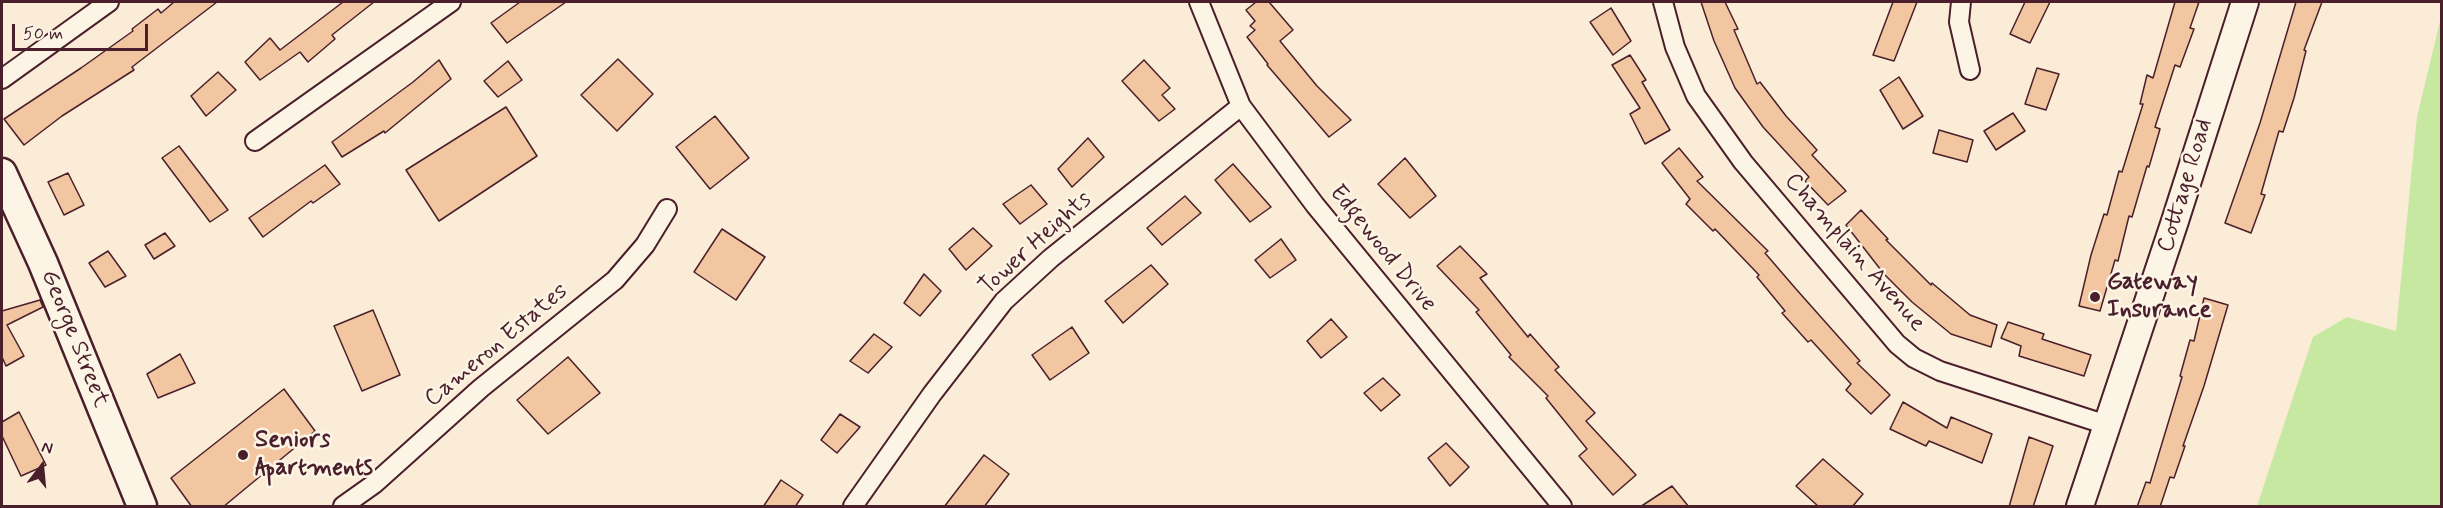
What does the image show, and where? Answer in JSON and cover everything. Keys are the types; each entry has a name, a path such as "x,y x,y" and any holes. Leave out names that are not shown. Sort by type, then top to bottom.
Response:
{"main road":[{"name":"George Street","path":"2,173 43,262 142,507"}],"street":[{"path":"2,79 109,2"},
{"path":"255,141 451,2"},
{"name":"Edgewood Drive","path":"1199,2 1241,106 1322,213 1562,507"},
{"name":"Champlain Avenue","path":"1663,2 1677,54 1696,96 1743,162 1897,344 1914,358 1940,371 2107,425"},
{"path":"1961,2 1959,22 1970,70"},
{"name":"Cottage Road","path":"2080,507 2245,2"},
{"name":"Tower Heights","path":"853,507 932,394 1004,301 1060,250 1241,106"},
{"name":"Cameron Estates","path":"343,507 374,484 481,388 615,280 645,245 667,209"}],"green space":[{"path":"2441,17 2441,506 2257,506 2313,337 2347,317 2396,331 2417,117"}],"building":[{"path":"174,2 217,2 132,67 134,70 62,116 24,145 4,119 133,31 132,29 158,9 161,13"},
{"path":"343,2 374,2 332,35 335,39 308,62 300,52 260,80 245,62 270,38 280,50"},
{"path":"520,2 566,2 507,43 491,23"},
{"path":"1256,2 1269,2 1293,30 1280,41 1317,86 1351,120 1329,137 1267,65 1247,37 1255,30 1250,26 1255,21 1246,10"},
{"path":"1701,2 1725,2 1738,29 1734,30 1757,84 1760,82 1786,116 1817,150 1812,155 1846,191 1828,205 1805,181 1809,177 1763,127 1735,88 1714,41"},
{"path":"1893,2 1917,2 1894,61 1873,55"},
{"path":"2025,2 2050,2 2030,43 2010,34"},
{"path":"2175,2 2199,2 2190,28 2194,29 2180,67 2175,65 2155,127 2160,129 2149,167 2147,166 2132,217 2129,216 2118,261 2115,260 2100,311 2079,306 2091,255 2104,214 2107,215 2119,171 2122,172 2143,104 2140,104 2147,75 2153,78"},
{"path":"2296,2 2322,2 2304,50 2306,51 2294,98 2283,132 2279,131 2261,194 2265,195 2251,233 2225,223 2260,123"},
{"path":"1611,8 1631,41 1613,55 1590,22"},
{"path":"1630,55 1646,80 1642,82 1670,130 1645,144 1630,114 1640,108 1612,65"},
{"path":"618,59 653,94 617,131 581,95"},
{"path":"439,60 451,79 385,133 384,131 342,157 332,142"},
{"path":"1144,60 1170,88 1162,95 1175,109 1159,121 1122,81"},
{"path":"508,61 522,80 498,97 484,81"},
{"path":"2037,68 2059,74 2046,110 2025,104"},
{"path":"218,72 236,90 206,116 191,96"},
{"path":"1899,77 1923,116 1903,129 1880,90"},
{"path":"506,107 537,156 439,221 406,170"},
{"path":"2013,113 2025,131 1996,150 1984,131"},
{"path":"715,116 749,158 710,189 676,147"},
{"path":"1939,130 1973,140 1967,162 1933,153"},
{"path":"1088,138 1104,157 1072,187 1058,169"},
{"path":"179,146 228,210 210,222 162,158"},
{"path":"1679,148 1703,177 1697,181 1768,251 1765,253 1860,361 1857,363 1890,395 1871,414 1846,390 1851,384 1811,340 1808,342 1782,313 1785,311 1757,277 1759,275 1715,229 1713,231 1686,204 1690,199 1662,163"},
{"path":"1405,158 1436,196 1410,218 1378,184"},
{"path":"1233,164 1271,207 1250,222 1215,180"},
{"path":"325,165 340,184 313,203 311,201 263,237 249,218"},
{"path":"68,173 84,205 64,215 48,182"},
{"path":"1031,185 1047,204 1020,224 1003,204"},
{"path":"1185,196 1201,213 1162,245 1147,228"},
{"path":"1861,210 1888,239 1886,240 1931,285 1932,283 1970,315 1997,325 1991,347 1951,334 1912,302 1884,274 1846,225"},
{"path":"973,228 992,246 966,270 949,249"},
{"path":"722,229 765,257 736,300 694,272"},
{"path":"165,233 175,246 154,259 145,245"},
{"path":"1281,239 1296,260 1270,278 1255,260"},
{"path":"1460,246 1487,274 1480,278 1528,337 1530,334 1559,367 1555,370 1595,413 1586,421 1636,475 1613,495 1579,456 1587,449 1546,398 1548,396 1509,357 1511,355 1476,312 1479,310 1437,266"},
{"path":"108,251 126,276 105,287 89,263"},
{"path":"1151,265 1168,284 1123,323 1105,301"},
{"path":"924,274 941,291 920,316 904,303"},
{"path":"2204,298 2228,305 2183,446 2185,446 2174,478 2170,477 2160,507 2137,507 2146,482 2150,483 2182,377 2180,376 2190,340 2194,341"},
{"path":"40,300 43,307 7,325 24,356 6,366 2,357 2,311"},
{"path":"373,310 400,375 362,391 334,326"},
{"path":"1331,319 1347,337 1321,358 1307,341"},
{"path":"2008,322 2044,334 2042,339 2091,355 2084,376 2019,356 2021,346 2001,338"},
{"path":"1072,327 1089,353 1050,380 1032,355"},
{"path":"874,334 892,347 868,373 850,361"},
{"path":"180,354 195,383 158,398 147,374"},
{"path":"568,357 600,393 548,434 517,400"},
{"path":"1383,378 1400,395 1381,411 1364,393"},
{"name":"Seniors Apartments","path":"284,389 315,431 223,507 192,507 171,478"},
{"path":"1903,402 1947,428 1951,417 1992,434 1982,463 1929,441 1926,446 1890,429"},
{"path":"19,412 46,465 21,476 2,436 2,422"},
{"path":"840,414 860,427 837,453 821,440"},
{"path":"2029,437 2053,446 2033,507 2009,507"},
{"path":"1446,443 1469,467 1450,486 1428,458"},
{"path":"984,455 1009,474 984,507 944,507"},
{"path":"1823,459 1863,494 1852,507 1819,507 1796,486"},
{"path":"781,480 803,495 795,507 763,507"},
{"path":"1672,486 1689,507 1640,507"}],"place":[{"name":"Gateway Insurance","path":"2095,297"},
{"name":"Seniors Apartments","path":"243,455"}]}
